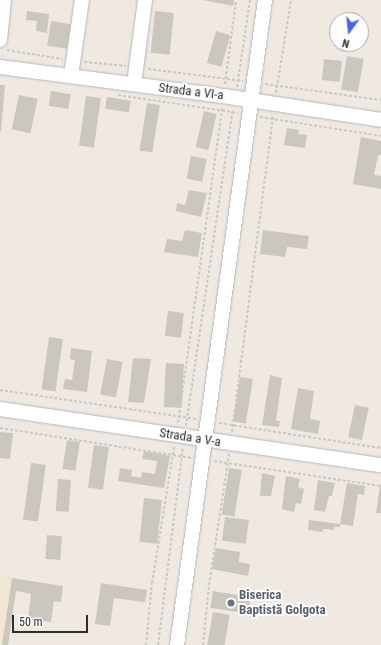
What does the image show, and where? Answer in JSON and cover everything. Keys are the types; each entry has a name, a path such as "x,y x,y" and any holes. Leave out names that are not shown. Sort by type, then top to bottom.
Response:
{"street":[{"path":"0,40 4,0"},
{"path":"70,76 82,0"},
{"path":"134,84 145,0"},
{"path":"177,645 265,0"},
{"name":"Strada a VI-a","path":"0,67 251,100 273,112 381,120"},
{"name":"Strada a V-a","path":"0,410 381,465"}],"path":[{"path":"146,645 152,584 173,454 187,417 233,112 229,97 236,0"},
{"path":"158,645 182,456 179,417 222,110 229,97 250,0"},
{"path":"204,645 209,585 231,444 273,112 291,0"},
{"path":"278,86 381,100"},
{"path":"116,95 222,110 250,116 273,112 381,136"},
{"path":"0,390 187,417 233,426 381,448"},
{"path":"0,428 381,486"}],"shaded area":[{"path":"0,577 12,578 2,645 0,645"}],"building":[{"path":"203,0 234,0 233,6"},
{"path":"27,11 49,14 47,33 36,31 37,21 26,20"},
{"path":"155,11 174,13 170,55 151,53"},
{"path":"51,21 71,24 67,49 47,46"},
{"path":"216,31 230,35 221,67 207,63"},
{"path":"347,56 364,59 358,92 341,89"},
{"path":"324,59 342,61 340,82 322,80"},
{"path":"0,85 5,85 1,131 0,131"},
{"path":"51,91 71,94 68,109 49,106"},
{"path":"19,95 38,99 30,133 12,129"},
{"path":"86,96 101,98 94,148 79,146"},
{"path":"107,97 131,101 129,113 105,109"},
{"path":"147,103 160,105 152,152 139,150"},
{"path":"204,111 217,114 208,150 196,147"},
{"path":"287,128 299,130 298,134 307,135 305,148 284,145"},
{"path":"361,137 381,141 381,155 378,155 374,175 381,176 381,189 353,184"},
{"path":"191,156 207,159 202,182 187,179"},
{"path":"189,190 207,193 201,217 176,211 177,203 185,205"},
{"path":"185,230 202,233 198,257 164,252 167,239 182,241"},
{"path":"263,230 309,236 307,249 287,247 285,257 260,254"},
{"path":"168,311 184,313 181,338 165,336"},
{"path":"49,337 63,339 55,391 42,389"},
{"path":"71,348 92,351 87,392 63,389 65,379 72,380 75,360 70,359"},
{"path":"133,358 151,359 144,403 128,402"},
{"path":"107,359 123,362 116,397 100,394"},
{"path":"166,363 184,364 182,408 164,407"},
{"path":"270,375 282,378 276,421 280,421 279,427 262,425"},
{"path":"240,377 253,379 246,423 233,421"},
{"path":"298,388 314,391 310,419 320,421 318,434 291,429"},
{"path":"355,405 369,408 362,440 348,437"},
{"path":"0,432 13,433 10,459 0,458"},
{"path":"67,440 80,442 75,471 62,469"},
{"path":"94,445 109,447 103,490 88,488"},
{"path":"144,451 170,456 164,488 118,481 120,468 132,470 131,476 141,478 142,472 155,474 157,461 142,459"},
{"path":"31,463 46,465 38,522 23,519"},
{"path":"229,468 242,470 234,516 222,514"},
{"path":"262,473 275,476 271,496 260,496"},
{"path":"286,476 300,479 298,487 304,489 301,504 296,503 294,512 282,509"},
{"path":"58,479 71,480 69,512 56,511"},
{"path":"318,480 335,483 332,496 329,496 325,512 314,510"},
{"path":"347,483 365,486 364,495 358,494 353,526 340,524"},
{"path":"380,485 381,513 376,513"},
{"path":"144,498 162,500 157,544 139,542"},
{"path":"225,517 249,520 246,544 222,541"},
{"path":"309,520 340,524 340,527 334,527 334,530 323,529 323,532 308,530"},
{"path":"47,535 62,536 60,560 45,559"},
{"path":"216,548 240,552 239,562 250,564 248,576 212,569"},
{"path":"12,578 63,586 61,602 54,601 51,622 28,619 31,594 16,591 8,645 2,645"},
{"path":"101,583 147,590 145,602 114,598 110,626 95,624"},
{"name":"Biserica Baptistă Golgota","path":"213,591 251,597 248,614 210,608"},
{"path":"213,612 230,615 224,645 207,645"}],"place":[{"name":"Biserica Baptistă Golgota","path":"231,603"}]}
